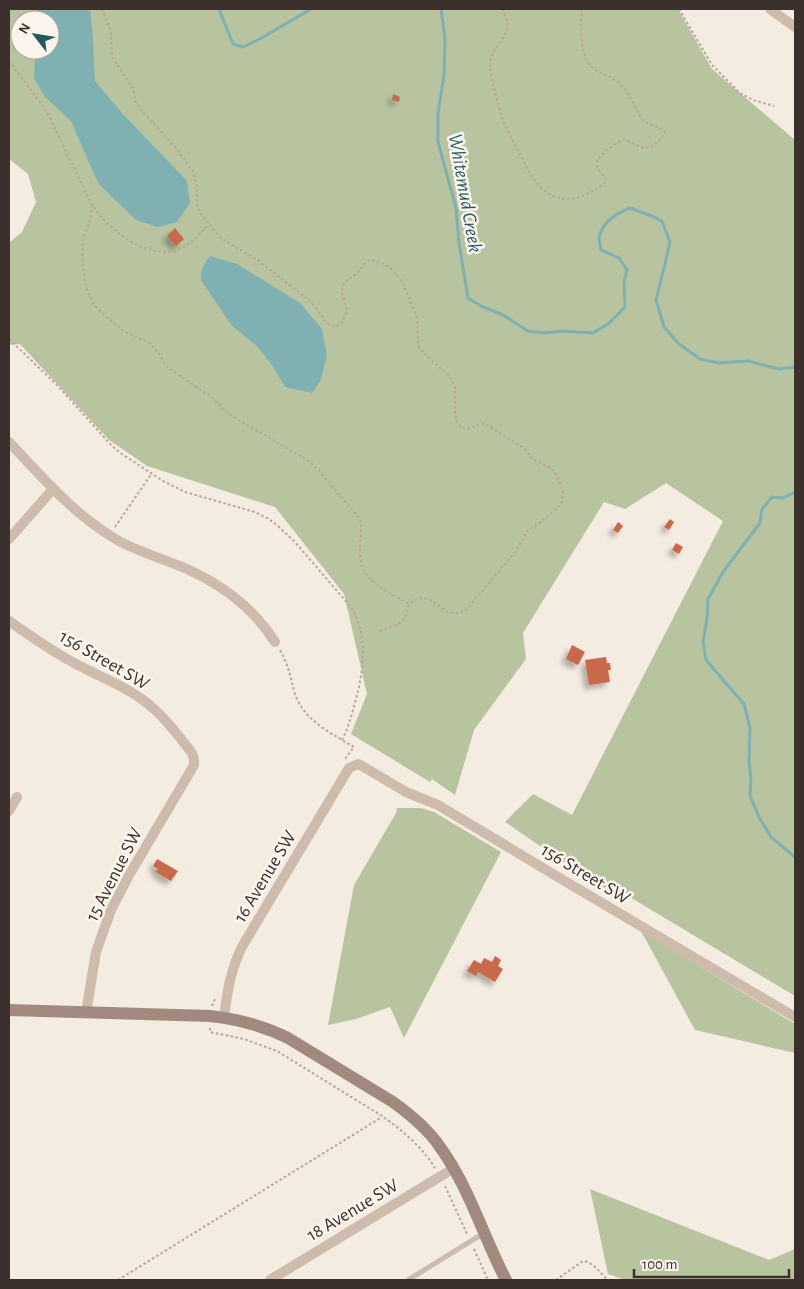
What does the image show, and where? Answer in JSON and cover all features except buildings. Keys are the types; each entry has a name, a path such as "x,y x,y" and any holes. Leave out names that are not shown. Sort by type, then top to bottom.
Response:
{"street":[{"path":"770,9 795,27"},
{"path":"9,442 53,489 82,515 109,535 134,549 189,570 222,588 257,617 275,642"},
{"path":"9,539 53,489"},
{"name":"156 Street SW","path":"9,621 67,659 138,696 155,710 192,752 194,759"},
{"name":"15 Avenue SW","path":"86,1013 96,952 111,910 128,877 194,765 194,759"},
{"name":"156 Street SW","path":"358,764 406,792 420,796 438,805 795,1017"},
{"name":"16 Avenue SW","path":"224,1018 228,986 237,957 350,768 358,764"},
{"path":"9,811 17,798"},
{"path":"9,1010 193,1015 224,1018 240,1021 288,1038 393,1102 430,1134 454,1168 506,1280"},
{"name":"18 Avenue SW","path":"270,1280 454,1168"}],"lane":[{"path":"408,1280 484,1232"}],"path":[{"path":"102,9 110,32 112,57 134,90 135,101 141,110 177,149 193,171 197,187 197,208 221,238 256,259 314,305 326,323 334,326 340,325 346,314 346,305 342,292 345,282 370,260 381,262 391,268 404,286 414,311 417,320 419,348 453,382 456,395 455,414 458,425 464,429 480,424 490,427 520,446 532,459 547,466 557,476 563,490 562,501 559,506 527,531 516,551 468,608 459,612 449,612 423,598 412,601 409,604 403,621 380,631"},
{"path":"502,9 506,16 506,30 493,54 490,65 503,119 536,183 545,192 565,200 586,195 604,184 606,179 596,164 598,158 619,142 625,140 641,148 649,148 660,140 665,132 646,123 642,119 628,93 620,84 589,65 584,51 581,9"},
{"path":"679,9 712,65 740,93 753,100 774,106"},
{"path":"9,61 46,110 92,205 109,226 134,243 150,249 170,251 178,250 188,244 210,225"},
{"path":"92,205 90,220 83,240 82,258 87,290 96,307 123,331 150,343 167,367 210,396 230,415 273,438 309,461 360,519 362,530 360,558 364,572 382,588 409,604"},
{"path":"9,339 57,385 112,446 163,481 185,492 255,512 269,519 294,542 350,607 361,633 364,654 360,684 349,726 342,740"},
{"path":"109,535 152,473"},
{"path":"275,642 287,662 295,694 300,704 318,726 354,747 340,766"},
{"path":"212,1004 217,991"},
{"path":"210,1032 244,1038 277,1051 394,1124 433,1165"},
{"path":"118,1280 382,1116"},
{"path":"556,1280 583,1261 586,1261 592,1264 608,1280"}],"green space":[{"path":"9,9 678,9 712,69 795,140 795,996 618,890 616,898 505,822 533,794 572,815 723,521 666,483 625,509 604,502 523,633 526,659 474,730 455,795 432,779 430,782 351,734 367,694 344,594 275,507 147,466 109,440 20,344 9,345 9,243 22,232 36,202 28,174 9,159"},
{"path":"397,808 421,808 434,812 501,852 404,1038 390,1007 356,1019 328,1025 354,885 396,813"},
{"path":"641,931 795,1024 795,1053 695,1030"},
{"path":"590,1189 769,1260 795,1249 795,1280 625,1280 608,1274"}],"water":[{"path":"90,9 95,81 122,113 187,181 190,203 177,222 158,227 136,220 98,183 71,121 45,97 34,78 35,60 60,60 60,10 37,10"},
{"path":"210,256 237,264 300,303 322,329 327,356 320,382 312,393 285,387 272,365 256,345 232,326 201,280 203,267"}],"waterway":[{"name":"Whitemud Creek","path":"219,9 233,44 243,47 311,9"},
{"name":"Whitemud Creek","path":"441,9 445,38 444,75 438,113 438,142 456,208 459,243 468,298 481,306 503,315 528,331 544,333 564,331 593,333 608,324 625,307 624,282 627,270 619,258 601,250 599,238 603,227 615,215 630,208 662,221 670,242 656,300 664,327 679,344 700,359 719,363 748,361 779,369 795,367"},
{"name":"Whitemud Creek","path":"795,492 783,498 772,497 762,509 760,523 723,572 708,599 703,642 706,660 744,704 750,728 750,796 759,817 771,837 795,857"}]}
